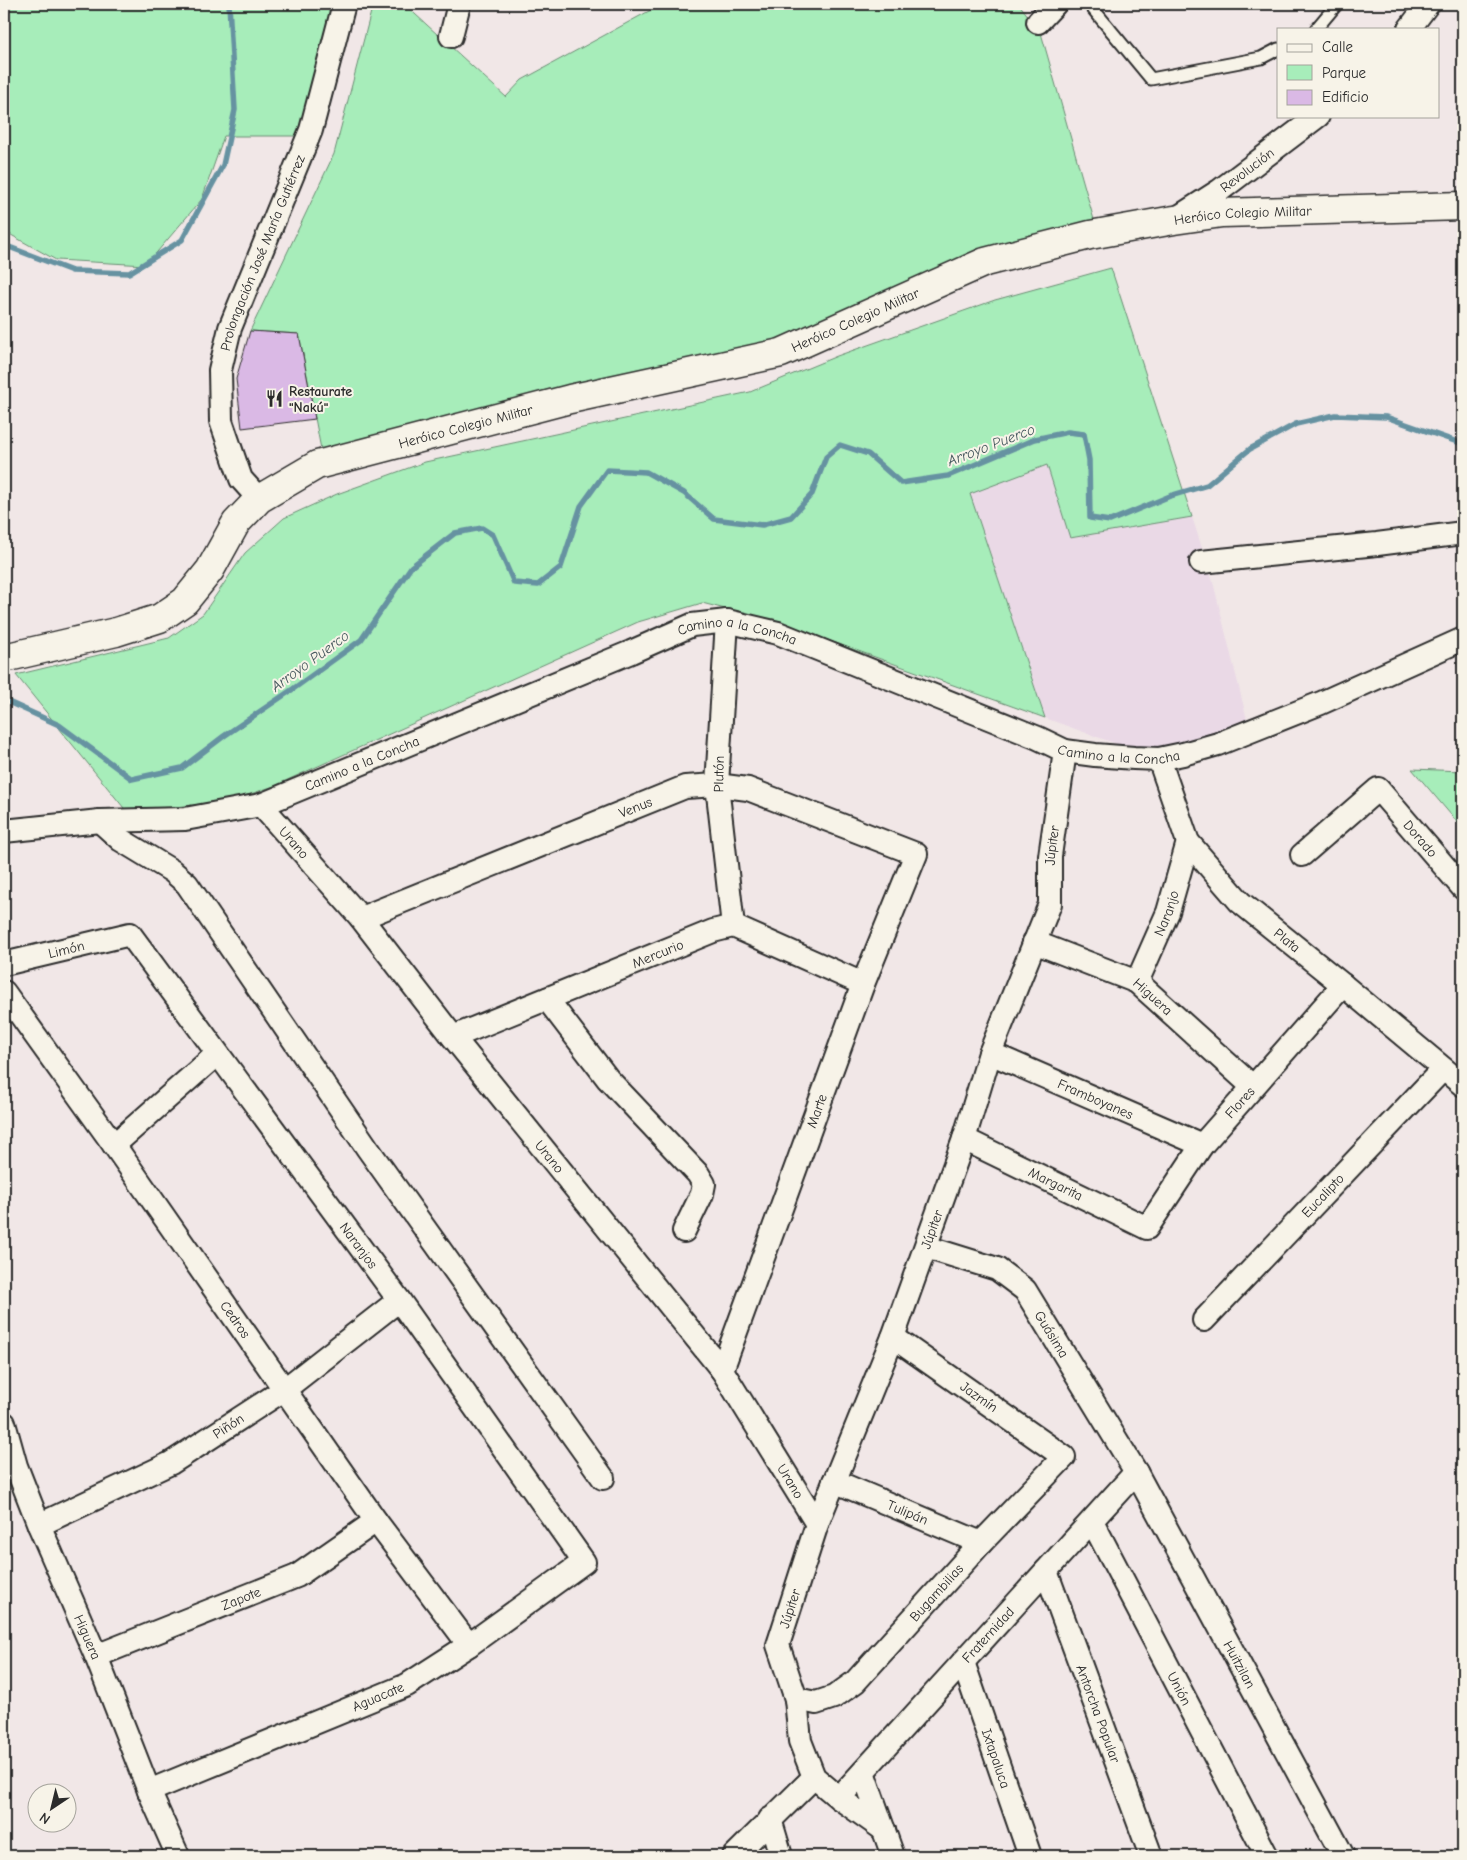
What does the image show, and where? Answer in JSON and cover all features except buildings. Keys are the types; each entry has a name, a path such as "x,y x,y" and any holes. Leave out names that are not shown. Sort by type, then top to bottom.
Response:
{"street":[{"name":"Prolongación José María Gutiérrez","path":"259,499 241,479 221,421 220,370 230,328 311,130 344,4"},
{"path":"451,36 459,4"},
{"path":"1038,22 1055,4"},
{"path":"1410,28 1428,4"},
{"name":"Revolución","path":"1174,220 1219,191 1315,118"},
{"name":"Heróico Colegio Militar","path":"259,499 317,465 570,399 780,353 985,262 1090,235 1222,213 1463,206"},
{"path":"4,658 116,632 160,618 185,601 210,570 236,523 259,499"},
{"path":"1201,562 1378,544 1463,533"},
{"name":"Camino a la Concha","path":"4,831 100,821 185,819 261,805 692,625 727,622 778,633 1038,738 1064,751 1159,759 1218,744 1321,703 1463,639"},
{"name":"Plutón","path":"727,622 717,785 733,926"},
{"name":"Júpiter","path":"814,1777 800,1740 796,1699 778,1645 817,1524 894,1337 964,1139 990,1053 1050,904 1050,856 1064,751"},
{"name":"Plata","path":"1159,759 1188,842 1240,902 1463,1085"},
{"name":"Venus","path":"361,918 685,787 717,785 748,789 916,854"},
{"name":"Dorado","path":"1302,855 1378,789 1463,888"},
{"name":"Urano","path":"261,805 361,918 453,1038 722,1370 817,1524"},
{"path":"100,821 122,840 172,871 187,884 368,1149 603,1478"},
{"name":"Naranjo","path":"1138,982 1168,912 1188,842"},
{"name":"Marte","path":"722,1370 863,984 916,854"},
{"path":"733,926 863,984"},
{"name":"Mercurio","path":"453,1038 713,931 733,926"},
{"name":"Limón","path":"4,964 130,934"},
{"name":"Naranjos","path":"130,934 399,1300 584,1562"},
{"name":"Higuera","path":"1034,942 1138,982 1252,1086"},
{"name":"Flores","path":"1147,1228 1202,1145 1343,985"},
{"name":"Cedros","path":"4,992 114,1145 376,1521 469,1645"},
{"path":"547,999 608,1079 698,1174 704,1184 702,1194 684,1231"},
{"name":"Framboyanes","path":"990,1053 1202,1145"},
{"path":"114,1145 217,1054"},
{"name":"Eucalipto","path":"1204,1320 1443,1069"},
{"name":"Margarita","path":"964,1139 1147,1228"},
{"name":"Guásima","path":"926,1247 997,1269 1025,1290 1136,1472"},
{"name":"Piñón","path":"40,1525 171,1464 285,1389 399,1300"},
{"name":"Jazmín","path":"894,1337 1064,1457"},
{"name":"Higuera","path":"4,1423 16,1466 176,1853"},
{"name":"Bugambilias","path":"796,1699 816,1703 834,1697 855,1682 981,1543 1064,1457"},
{"name":"Fraternidad","path":"839,1798 1136,1472"},
{"name":"Huitzilan","path":"1136,1472 1343,1856"},
{"name":"Tulipán","path":"834,1482 981,1543"},
{"name":"Zapote","path":"96,1656 296,1576 376,1521"},
{"name":"Unión","path":"1092,1521 1267,1856"},
{"name":"Aguacate","path":"149,1791 407,1685 469,1645 584,1562"},
{"name":"Antorcha Popular","path":"1046,1571 1151,1856"},
{"name":"Ixtapaluca","path":"963,1662 1030,1856"},
{"path":"863,1772 893,1856"},
{"path":"734,1856 814,1777 839,1798 884,1830"},
{"path":"770,1819 781,1856"}],"lane":[{"path":"1089,4 1151,79 1261,58 1277,50"},
{"path":"1317,28 1337,4"}],"shaded area":[{"path":"1047,465 1071,538 1192,517 1213,582 1250,732 1177,753 1136,751 1045,718 970,494"}],"green space":[{"path":"4,4 347,4 306,136 224,136 202,199 146,265 56,260 4,231"},
{"path":"373,4 404,4 506,97 522,80 662,4 1019,4 1041,33 1100,241 998,269 774,349 324,465 299,334 250,331 334,154"},
{"path":"1111,268 1192,517 1070,538 1047,465 970,494 1045,718 783,624 702,603 638,622 274,786 233,800 128,813 16,675 169,638 203,614 245,553 284,518 337,494 425,462 750,392 837,356 995,300"},
{"path":"1412,769 1463,771 1463,829"}],"waterway":[{"path":"4,245 72,271 129,273 182,240 223,165 235,110 229,4"},
{"name":"Arroyo Puerco","path":"4,700 59,725 132,779 182,768 224,736 361,640 411,567 455,533 482,528 493,535 514,583 538,585 561,567 581,506 607,470 646,472 684,493 714,519 762,525 791,517 812,494 826,457 840,445 868,454 901,483 948,476 1035,439 1068,432 1084,434 1089,460 1090,518 1110,521 1170,496 1207,485 1250,449 1296,424 1335,415 1386,417 1463,444"}],"place":[{"name":"Restaurate \"Nakú\"","path":"275,399"}]}
